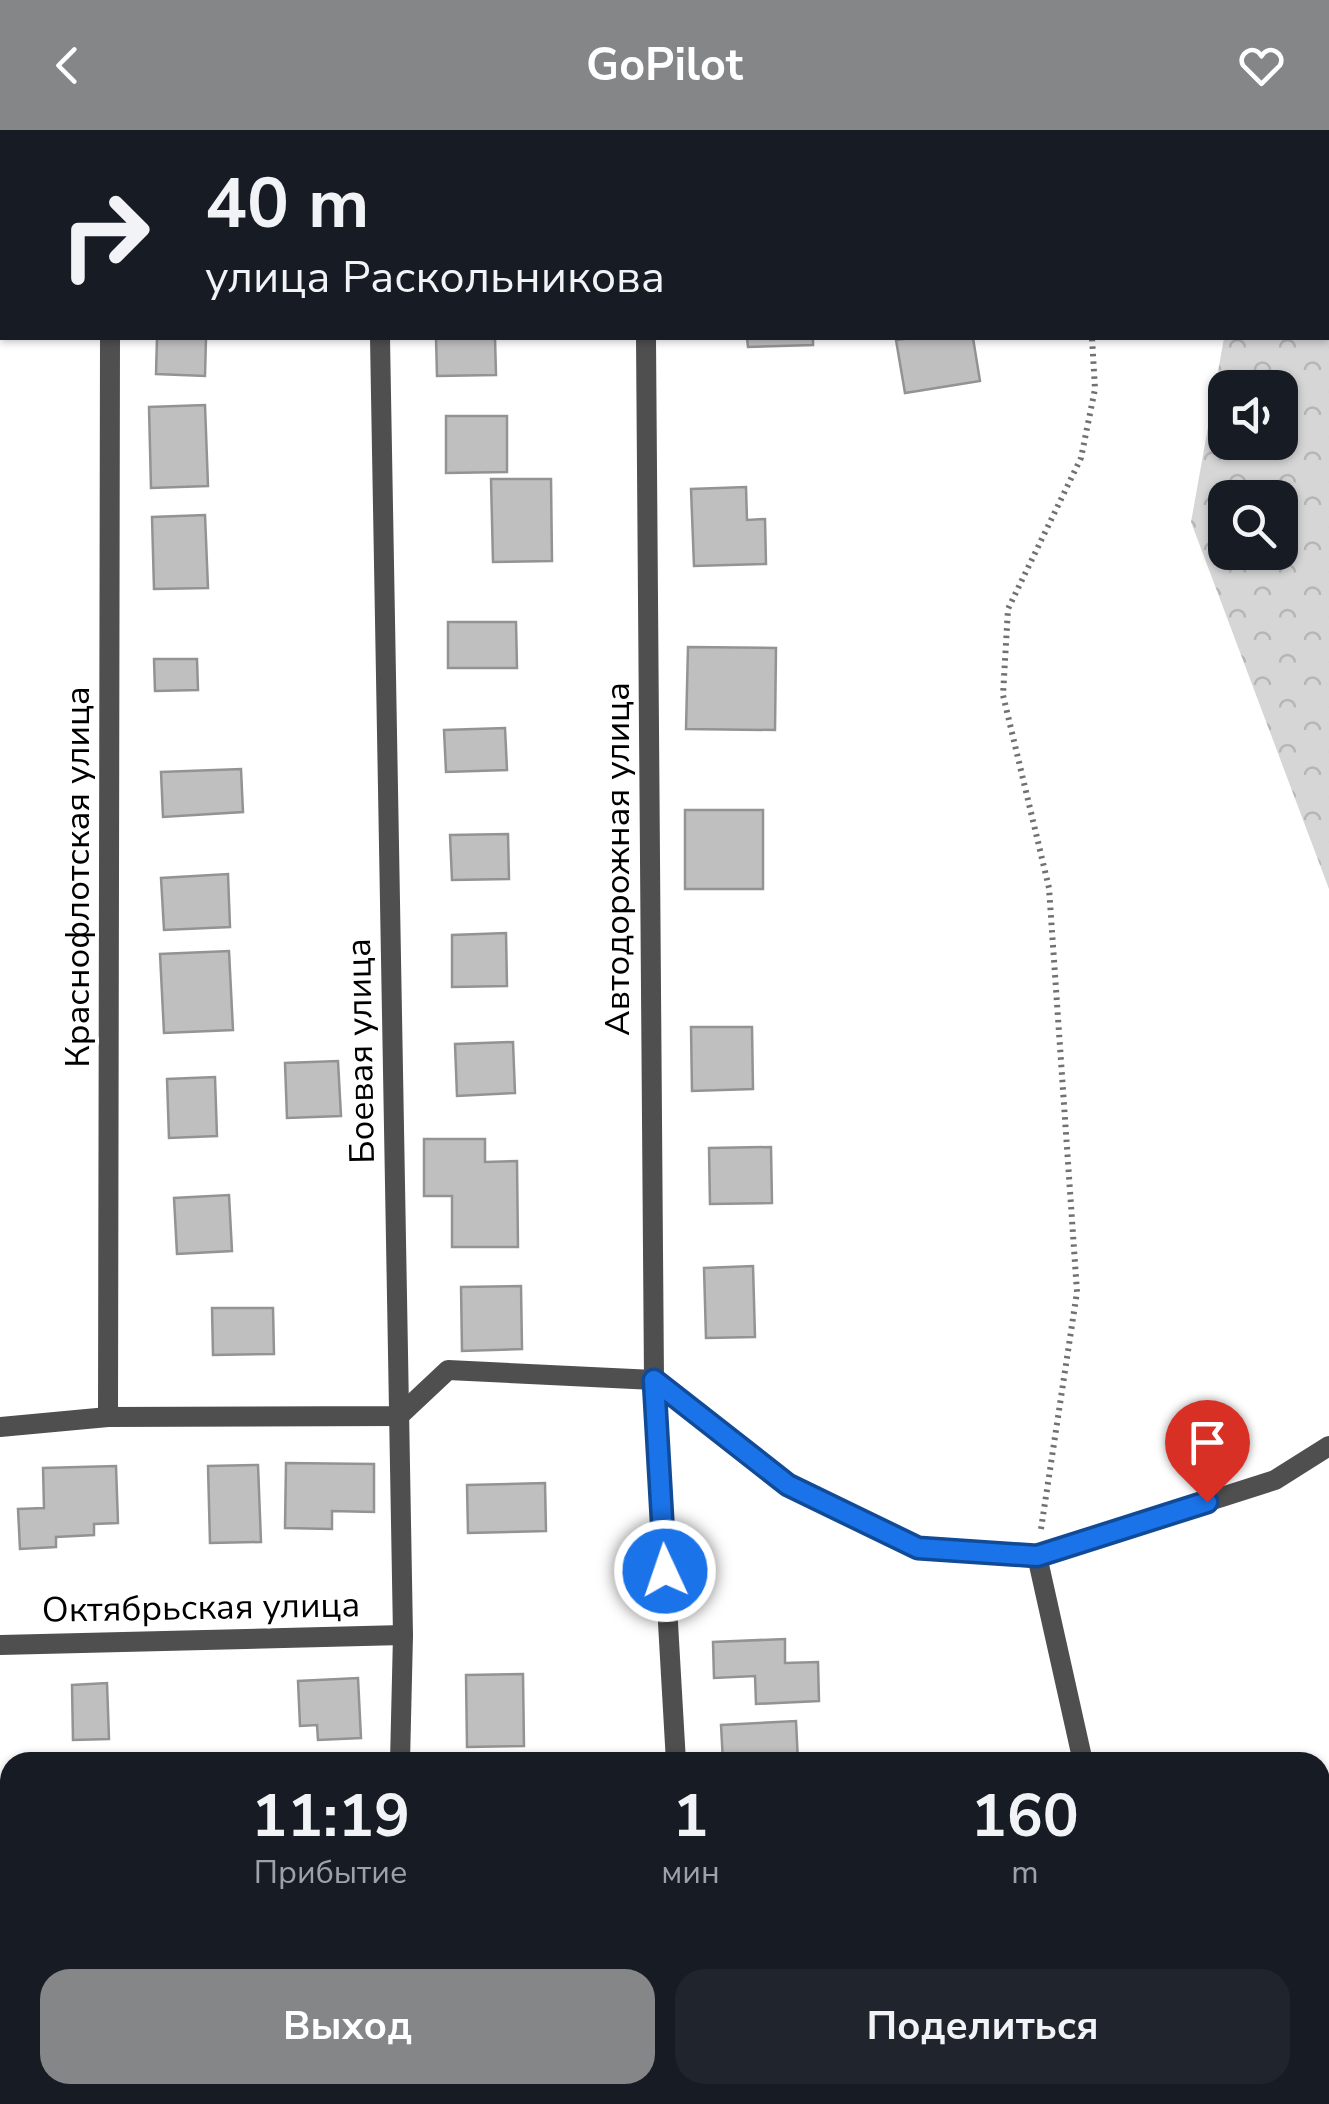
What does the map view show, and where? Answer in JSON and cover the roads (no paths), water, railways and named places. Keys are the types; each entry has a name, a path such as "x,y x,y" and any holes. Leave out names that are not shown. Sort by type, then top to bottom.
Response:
{"street":[{"name":"Краснофлотская улица","path":"108,1417 110,340"},
{"name":"Боевая улица","path":"380,340 403,1634 400,1752"},
{"name":"Автодорожная улица","path":"646,340 654,1380 675,1752"},
{"path":"0,1427 108,1417 399,1416 448,1370 654,1380 788,1485 918,1548 1037,1556 1275,1480 1329,1446"},
{"path":"1037,1556 1081,1752"},
{"name":"Октябрьская улица","path":"0,1645 403,1634"}]}
